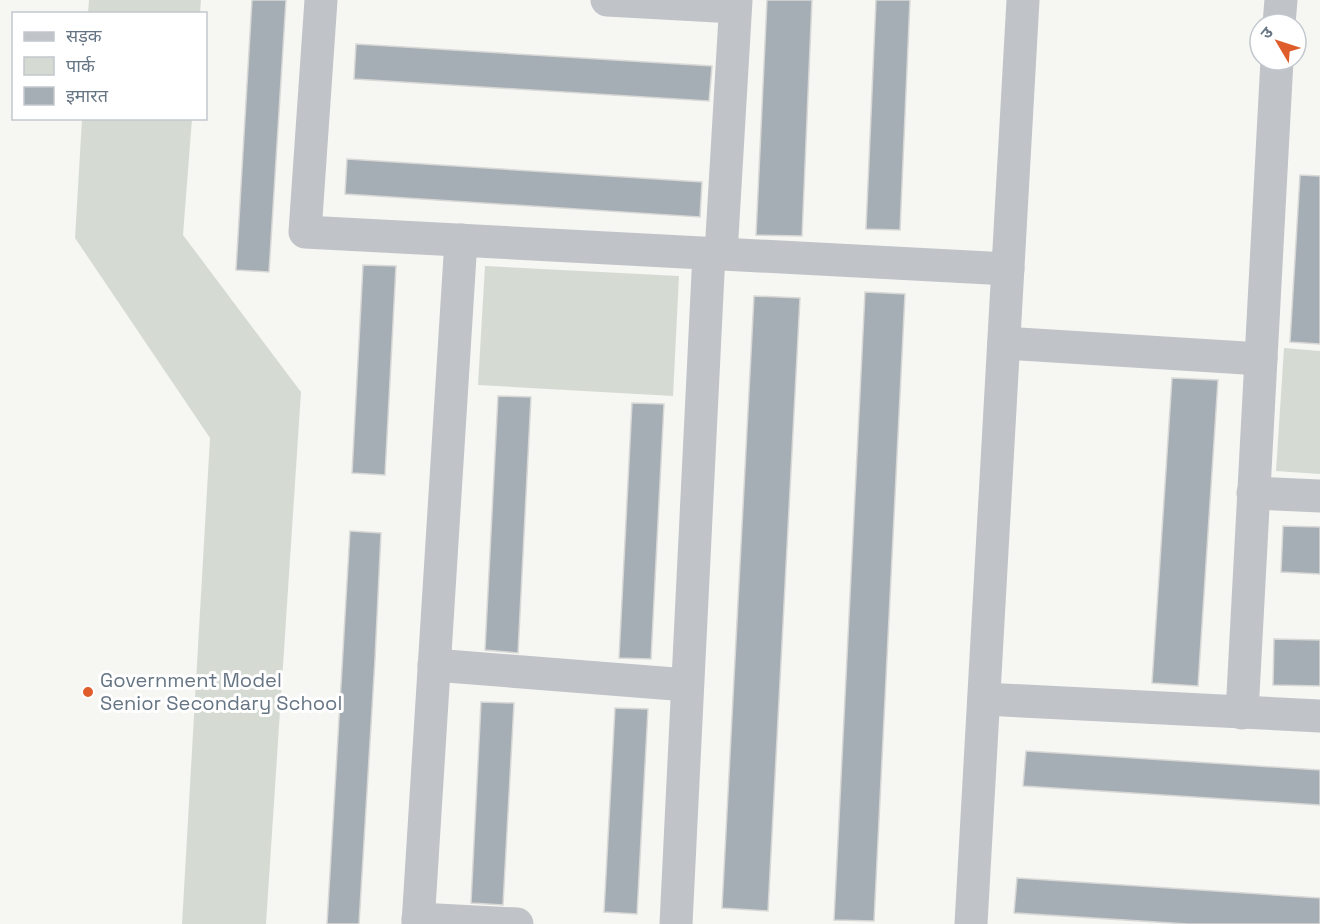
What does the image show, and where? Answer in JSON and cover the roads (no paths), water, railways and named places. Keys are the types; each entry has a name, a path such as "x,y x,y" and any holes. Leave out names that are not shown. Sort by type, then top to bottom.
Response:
{"street":[{"path":"321,0 305,232 1008,269"},
{"path":"607,0 735,3 715,254 687,685 676,924"},
{"path":"971,924 1023,0"},
{"path":"1242,713 1276,72"},
{"path":"460,240 418,922 517,924"},
{"path":"1004,343 1261,359"},
{"path":"1254,494 1320,496"},
{"path":"434,665 687,685"},
{"path":"984,699 1320,716"}],"place":[{"name":"Government Model Senior Secondary School","path":"88,692"}]}
